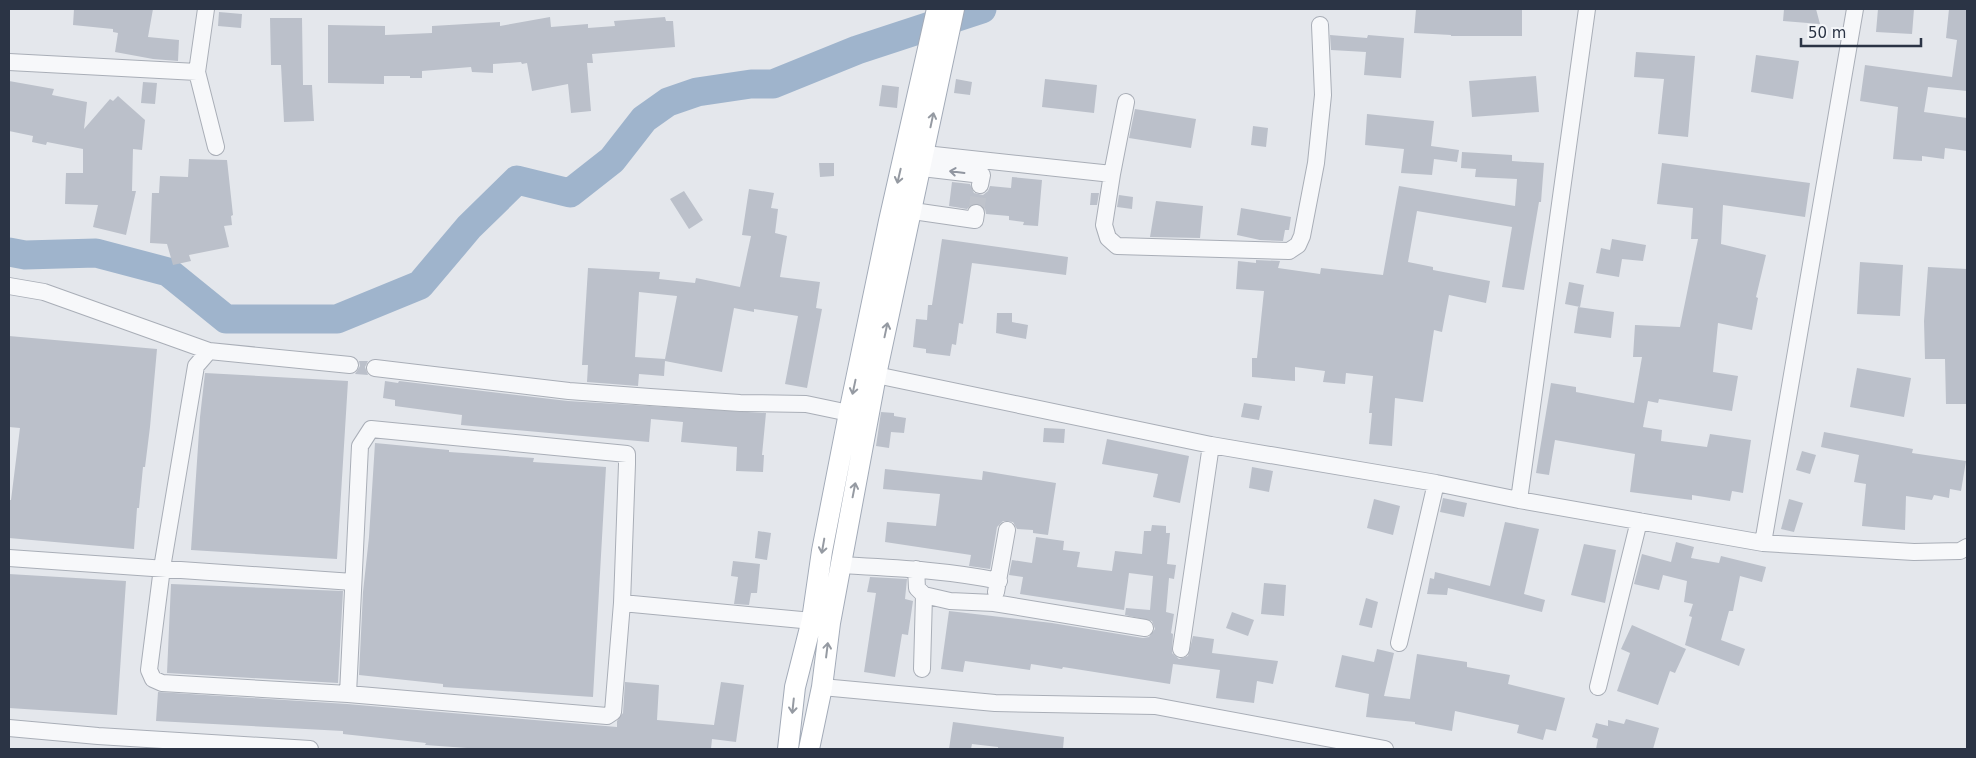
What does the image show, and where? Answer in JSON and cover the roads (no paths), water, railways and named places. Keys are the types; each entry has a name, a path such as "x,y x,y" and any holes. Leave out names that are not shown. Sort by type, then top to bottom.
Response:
{"main road":[{"path":"788,749 795,687 821,622 840,565 876,375 949,39 945,10"},
{"path":"809,749 822,687 821,622 827,523 888,221 929,44 945,10"}],"street":[{"path":"206,9 197,72 216,147"},
{"path":"1518,500 1587,9"},
{"path":"1763,543 1855,9"},
{"path":"1126,102 1104,225 1108,238 1117,246 1289,251 1298,245 1302,236 1316,163 1323,95 1320,25"},
{"path":"9,62 197,72"},
{"path":"923,161 1112,174"},
{"path":"923,161 982,175 980,185"},
{"path":"913,211 975,220 976,213"},
{"path":"9,286 44,292 209,351 350,365"},
{"path":"209,351 196,366 162,568 149,670 153,679 162,683 348,694 607,716 612,712 622,603 627,454 371,429 360,446 348,694"},
{"path":"376,368 569,391 650,398 740,403 806,404 849,414"},
{"path":"876,375 1211,444 1763,543 1914,552 1960,551 1967,547"},
{"path":"1181,649 1211,444"},
{"path":"1399,643 1436,483"},
{"path":"1598,687 1639,521"},
{"path":"994,604 1007,530"},
{"path":"9,558 353,582"},
{"path":"840,565 916,569 973,575 999,581"},
{"path":"916,569 917,588 924,595 1146,628"},
{"path":"922,669 924,595"},
{"path":"622,603 821,622"},
{"path":"822,687 995,703 1155,706 1342,745 1385,749"},
{"path":"9,728 98,736 310,749"}],"waterway":[{"path":"9,252 25,255 96,253 168,272 226,319 337,319 420,285 469,227 517,180 570,193 612,160 644,119 668,102 697,92 751,84 773,84 857,50 982,9"}],"tunnel":[{"path":"976,213 980,185"}]}
